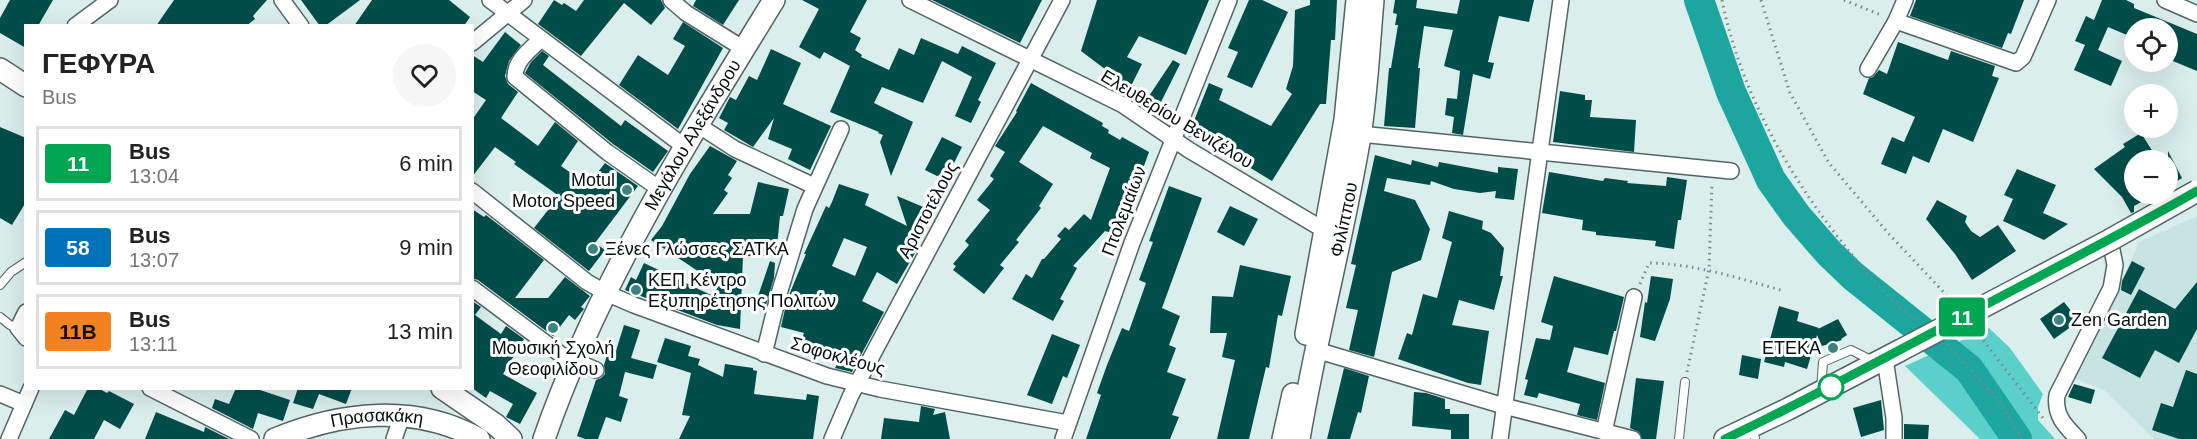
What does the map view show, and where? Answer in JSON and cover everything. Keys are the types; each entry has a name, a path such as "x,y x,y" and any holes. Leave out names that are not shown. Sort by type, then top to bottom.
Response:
{"street":[{"path":"78,24 110,0"},
{"path":"282,0 300,24"},
{"path":"490,0 685,147"},
{"path":"474,41 524,0"},
{"path":"671,0 686,13 744,49"},
{"name":"Μεγάλου Αλεξάνδρου","path":"544,439 606,293 685,147 774,0"},
{"name":"Ελευθερίου Βενιζέλου","path":"910,0 1123,105 1189,150 1324,230"},
{"name":"Αριστοτέλους","path":"832,439 856,384 1062,0"},
{"name":"Πτολεμαίων","path":"1063,439 1132,243 1229,0"},
{"name":"Φιλίππου","path":"1283,439 1306,335 1345,120 1357,0"},
{"name":"Φιλίππου","path":"1299,439 1360,134 1373,0"},
{"path":"1500,439 1561,0"},
{"path":"1868,69 1896,21 1905,0"},
{"path":"1896,21 2016,63 2023,57 2048,0"},
{"path":"2165,0 2197,14"},
{"path":"541,39 519,62 514,70 515,77 607,152 661,190"},
{"path":"0,69 24,83"},
{"path":"698,125 735,149 814,186"},
{"path":"764,354 795,238 814,186 841,129"},
{"path":"1360,134 1731,171"},
{"path":"1725,439 1887,358 2110,240 2197,191"},
{"name":"Σοφοκλέους","path":"474,193 586,282 606,293 815,373 856,384 1068,423"},
{"path":"2078,439 2062,422 2057,412 2056,400 2061,384 2091,332 2111,288 2115,265 2110,240"},
{"path":"474,289 563,356 596,370"},
{"path":"1604,432 1634,297"},
{"path":"1316,350 1504,406 1633,439"},
{"path":"1887,358 1894,418 1894,439"},
{"path":"9,439 29,390"},
{"path":"154,390 251,439"},
{"path":"445,390 496,425 511,439"},
{"path":"0,394 24,404"},
{"name":"Πρασακάκη","path":"275,439 343,418 370,415 402,416 444,424 479,439"},
{"path":"394,439 402,416"}],"lane":[{"path":"0,285 11,272 24,263"},
{"path":"0,317 22,333"},
{"path":"1679,439 1685,382"}],"path":[{"path":"1722,0 1732,43 1749,87 1793,176 1870,278 1893,303 1919,323"},
{"path":"1761,0 1790,93 1829,163 1888,232 1965,315 2048,426"},
{"path":"1844,0 1896,21"},
{"path":"1685,382 1709,269 1712,169"},
{"path":"1634,297 1649,263 1709,269 1784,291"},
{"path":"1945,342 1998,400 2022,439"}],"shaded area":[{"path":"2197,216 2197,439 2154,439 2104,390 2070,377 2118,289 2139,242"},
{"path":"1989,328 2010,348 2043,394 2038,407 2038,420 2055,439 1980,439 1905,366"}],"building":[{"path":"10,0 53,0 39,24 24,24 24,47 0,33 0,18"},
{"path":"174,0 267,0 253,16 255,19 249,24 157,24"},
{"path":"301,0 360,0 328,24 319,24"},
{"path":"372,0 449,0 470,17 465,24 355,24"},
{"path":"554,0 576,11 584,0 661,0 665,8 651,25 624,3 581,56 538,24"},
{"path":"696,0 739,0 723,25 693,6"},
{"path":"802,0 867,0 850,32 861,38 855,50 862,55 861,57 889,70 899,48 914,55 921,38 958,54 962,46 996,63 978,100 981,102 971,123 955,116 972,77 942,61 923,103 882,87 874,103 913,122 891,176 880,142 883,135 830,112 850,66 824,52 820,59 799,47 819,9"},
{"path":"932,0 1042,0 1020,43"},
{"path":"1097,0 1209,0 1186,55 1139,36 1127,57 1142,64 1130,88 1081,51"},
{"path":"1249,0 1262,0 1288,12 1252,88 1227,77 1238,52 1228,48"},
{"path":"1310,0 1337,0 1335,40 1331,40 1326,104 1320,104 1272,181 1239,161 1238,163 1222,155 1224,152 1188,136 1209,83 1223,89 1219,100 1271,126 1292,94 1286,89 1293,66 1295,10 1310,5"},
{"path":"1395,0 1417,0 1416,8 1457,14 1460,0 1534,0 1529,22 1499,16 1488,62 1494,63 1490,79 1473,74 1463,135 1452,133 1454,117 1445,115 1447,98 1457,99 1460,71 1444,66 1453,30 1424,26 1418,68 1420,68 1415,128 1384,126 1389,68 1391,68 1398,25 1395,25 1397,14 1393,13"},
{"path":"1916,0 2024,0 2011,34 2008,33 2002,48 1910,16"},
{"path":"2102,0 2126,0 2134,4 2134,8 2158,18 2124,18 2124,34 2108,27 2098,50 2122,61 2111,86 2074,70 2085,45 2075,41 2086,16 2094,20"},
{"path":"683,22 723,48 678,129 619,85 638,55 668,75 685,46 673,39"},
{"path":"2178,26 2197,34 2197,71 2178,63"},
{"path":"505,32 521,45 509,61 505,76 508,84 518,92 501,118 538,146 555,122 578,141 561,166 588,185 605,163 638,186 595,243 605,250 589,271 534,228 559,196 514,164 516,162 495,147 474,174 474,117 486,100 474,92 474,56 483,62"},
{"path":"1898,42 1948,60 1951,51 1995,66 1992,76 1999,78 1973,142 1943,129 1929,163 1913,156 1906,174 1881,164 1892,137 1904,142 1915,117 1863,94 1869,78 1879,70 1887,74"},
{"path":"771,49 801,63 783,104 831,126 810,170 788,159 792,149 768,139 774,118 753,147 724,130 728,123 719,118 730,97 736,100 749,76 757,80"},
{"path":"542,51 549,56 543,65 621,126 625,120 668,151 653,172 613,144 525,73 531,62"},
{"path":"1173,60 1180,64 1158,108 1145,102"},
{"path":"1031,83 1103,123 1102,126 1109,130 1108,133 1120,140 1122,137 1149,152 1119,235 1105,231 1073,266 1077,268 1060,299 1064,301 1053,321 1012,299 1026,274 1032,278 1042,259 1061,239 1057,236 1065,227 1069,230 1084,214 1091,220 1110,168 1090,158 1092,153 1043,126 1019,162 1053,184 1039,206 1041,208 1016,240 1019,242 1000,265 1004,268 984,294 953,270 956,266 953,264 969,245 965,241 990,210 977,200 994,179 990,176 1005,152 995,146 1017,112"},
{"path":"1560,91 1585,95 1585,100 1592,100 1590,117 1636,120 1634,152 1553,142"},
{"path":"0,127 24,137 24,205 12,225 0,218"},
{"path":"942,137 962,147 950,171 937,176 925,170"},
{"path":"2133,138 2144,138 2152,150 2124,150 2124,201 2094,169 2125,147 2123,144"},
{"path":"710,146 737,161 728,175 732,178 724,190 728,193 713,214 750,214 758,182 789,189 783,216 780,216 776,256 743,256 740,329 717,325 625,290 631,277 636,280 644,263 713,296 719,285 651,240 662,226 690,174"},
{"path":"1375,155 1411,165 1412,160 1438,167 1439,162 1498,173 1498,167 1518,169 1514,200 1495,198 1496,191 1480,193 1454,189 1431,181 1430,185 1387,178 1384,191 1415,200 1430,229 1421,260 1392,272 1374,357 1349,350 1358,310 1346,308 1356,265 1351,264"},
{"path":"2017,169 2056,185 2043,213 2068,224 2044,240 2003,221 2013,199 2004,195"},
{"path":"1549,172 1603,181 1605,178 1628,181 1627,183 1666,186 1667,177 1687,180 1674,249 1655,246 1656,241 1596,235 1596,232 1582,230 1583,220 1542,213"},
{"path":"839,184 869,194 865,205 907,226 897,196 933,211 915,253 897,284 877,272 862,301 884,312 852,372 835,368 842,355 802,339 804,333 781,327 787,300 806,254 804,254 826,206 829,208","holes":["844,238 867,247 855,276 832,266"]},
{"path":"1169,186 1202,198 1162,308 1180,316 1169,345 1176,348 1167,372 1186,379 1172,415 1179,417 1170,439 1086,439 1101,395 1097,393 1107,365 1122,328 1129,331 1146,283 1139,280 1153,242 1149,241"},
{"path":"1937,200 1967,216 1965,222 1971,231 1980,237 1998,225 2016,251 1972,280 1955,254 1926,219"},
{"path":"2126,204 2138,204 2134,206 2134,212 2131,213"},
{"path":"1230,206 1258,219 1244,246 1217,232"},
{"path":"474,210 484,217 486,215 544,260 515,298 548,298 565,277 590,296 581,307 584,309 575,320 569,315 553,336 474,279"},
{"path":"1449,211 1483,221 1482,229 1491,233 1504,248 1500,276 1503,276 1494,310 1459,300 1452,325 1489,331 1481,385 1468,383 1398,359 1407,333 1412,335 1423,294 1437,298 1452,242 1442,238"},
{"path":"770,261 775,263 774,278 766,305 756,302"},
{"path":"2132,261 2145,268 2131,295 2121,290 2122,281"},
{"path":"1240,265 1291,276 1282,316 1278,315 1269,368 1266,367 1249,439 1217,439 1235,360 1222,357 1227,333 1210,333 1212,296 1233,297"},
{"path":"1554,276 1624,297 1608,355 1574,347 1567,372 1605,383 1597,420 1577,415 1580,404 1539,393 1537,398 1524,395 1528,380 1525,379 1536,338 1550,340 1553,326 1541,322"},
{"path":"1651,276 1673,279 1670,299 1655,341 1640,337"},
{"path":"2197,282 2197,329 2179,363 2155,350 2140,378 2102,358 2139,289 2175,309"},
{"path":"474,302 481,307 475,315 501,334 506,326 524,339 503,374 537,393 520,424 506,417 513,404 490,391 486,398 474,389"},
{"name":"Zen Garden","path":"2064,302 2079,321 2054,339 2040,319"},
{"path":"1779,306 1799,312 1797,321 1818,329 1838,319 1847,335 1842,340 1822,346 1817,335 1807,369 1785,362 1784,367 1764,362"},
{"path":"624,325 640,330 631,358 657,365 653,379 625,372 619,396 628,399 621,422 606,417 598,439 585,439 577,436 596,380 605,374 604,365 608,352 615,354"},
{"path":"1052,334 1080,345 1067,378 1063,376 1052,404 1027,395"},
{"path":"665,338 691,346 688,356 700,359 698,365 723,377 725,364 753,368 757,371 754,394 806,400 807,394 819,396 813,439 679,439 690,416 682,415 691,373 657,362"},
{"path":"1742,355 1761,359 1758,379 1739,375"},
{"path":"1344,368 1369,376 1361,413 1358,412 1350,439 1327,439"},
{"path":"2186,370 2197,374 2197,439 2179,439 2152,430 2161,403 2173,407"},
{"path":"1636,378 1664,381 1656,439 1642,439 1639,432 1630,428"},
{"path":"2074,384 2095,390 2091,404 2068,397"},
{"path":"87,390 102,390 107,393 109,391 134,404 120,429 104,420 94,439 49,439 65,410 74,415"},
{"path":"235,390 260,390 290,400 283,421 258,413 253,429 212,408 215,399 229,404"},
{"path":"297,390 351,390 346,404 319,394 313,409 293,403"},
{"path":"1414,392 1445,399 1445,409 1450,409 1450,414 1469,414 1469,439 1451,439 1451,430 1412,426"},
{"path":"1881,400 1884,430 1861,437 1853,408"},
{"path":"921,406 935,409 933,415 945,412 950,439 881,439 884,418 919,422"},
{"path":"156,412 204,432 205,427 229,439 145,439"},
{"path":"1904,424 1929,425 1928,439 1904,439"}],"waterway":[{"path":"1699,0 1731,92 1771,180 1796,215 1829,253 1853,276 1969,369 2017,439"}],"bus line":[{"name":"11","path":"1725,439 1885,359 2121,234 2197,191"}],"place":[{"name":"Motul Motor Speed","path":"627,190"},
{"name":"Ξένες Γλώσσες ΣΑΤΚΑ","path":"593,249"},
{"name":"ΚΕΠ Κέντρο Εξυπηρέτησης Πολιτών","path":"636,290"},
{"name":"Zen Garden","path":"2059,320"},
{"name":"Μουσική Σχολή Θεοφιλίδου","path":"553,328"},
{"name":"ΕΤΕΚΑ","path":"1833,348"}]}
